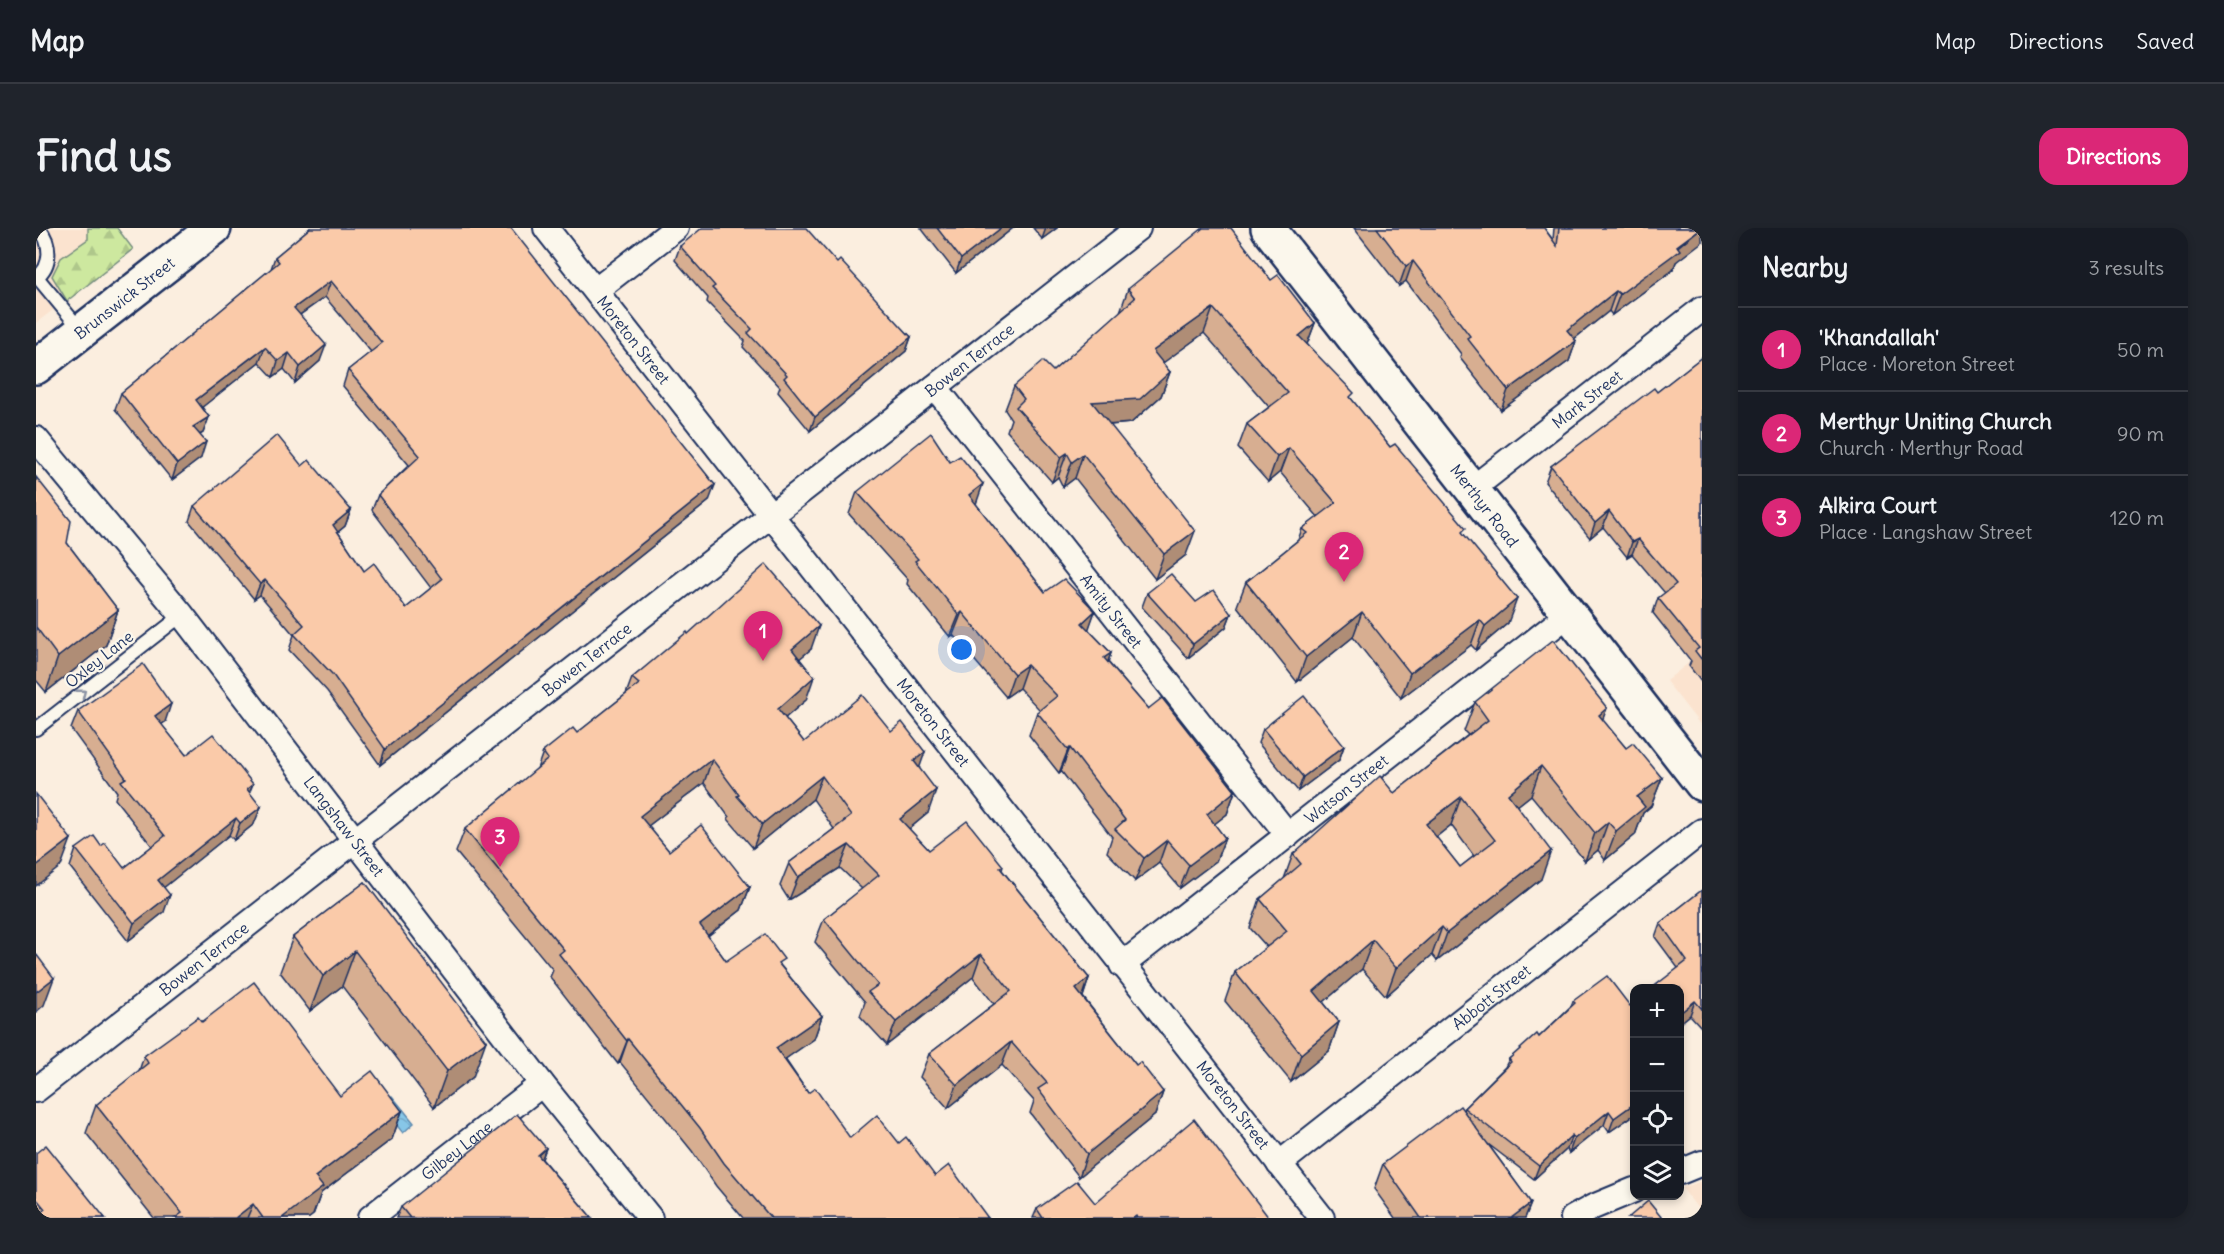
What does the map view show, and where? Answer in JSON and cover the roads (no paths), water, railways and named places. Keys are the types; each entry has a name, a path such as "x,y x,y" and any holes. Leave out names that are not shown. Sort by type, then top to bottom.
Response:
{"street":[{"name":"Brunswick Street","path":"36,367 214,228"},
{"name":"Moreton Street","path":"546,228 1322,1218"},
{"path":"596,290 676,228"},
{"name":"Bowen Terrace","path":"36,1089 1138,228"},
{"name":"Merthyr Road","path":"1268,228 1702,784"},
{"name":"Mark Street","path":"1472,489 1702,309"},
{"name":"Amity Street","path":"935,387 1288,835"},
{"name":"Langshaw Street","path":"36,439 182,615 542,1084 650,1218"},
{"name":"Watson Street","path":"1122,965 1570,613"},
{"name":"Abbott Street","path":"1279,1164 1702,831"},
{"name":"Gilbey Lane","path":"370,1218 542,1084"},
{"path":"1684,1170 1702,1163"},
{"path":"1573,1218 1593,1206 1630,1192"}],"lane":[{"path":"39,228 45,236 49,256 46,267 37,278 82,331"},
{"name":"Oxley Lane","path":"36,729 182,615"}],"water":[{"path":"392,1096 414,1123 403,1133 380,1105"}],"place":[{"name":"Merthyr Uniting Church","path":"1344,582"},
{"name":"'Khandallah'","path":"763,661"},
{"name":"Alkira Court","path":"500,867"}]}
